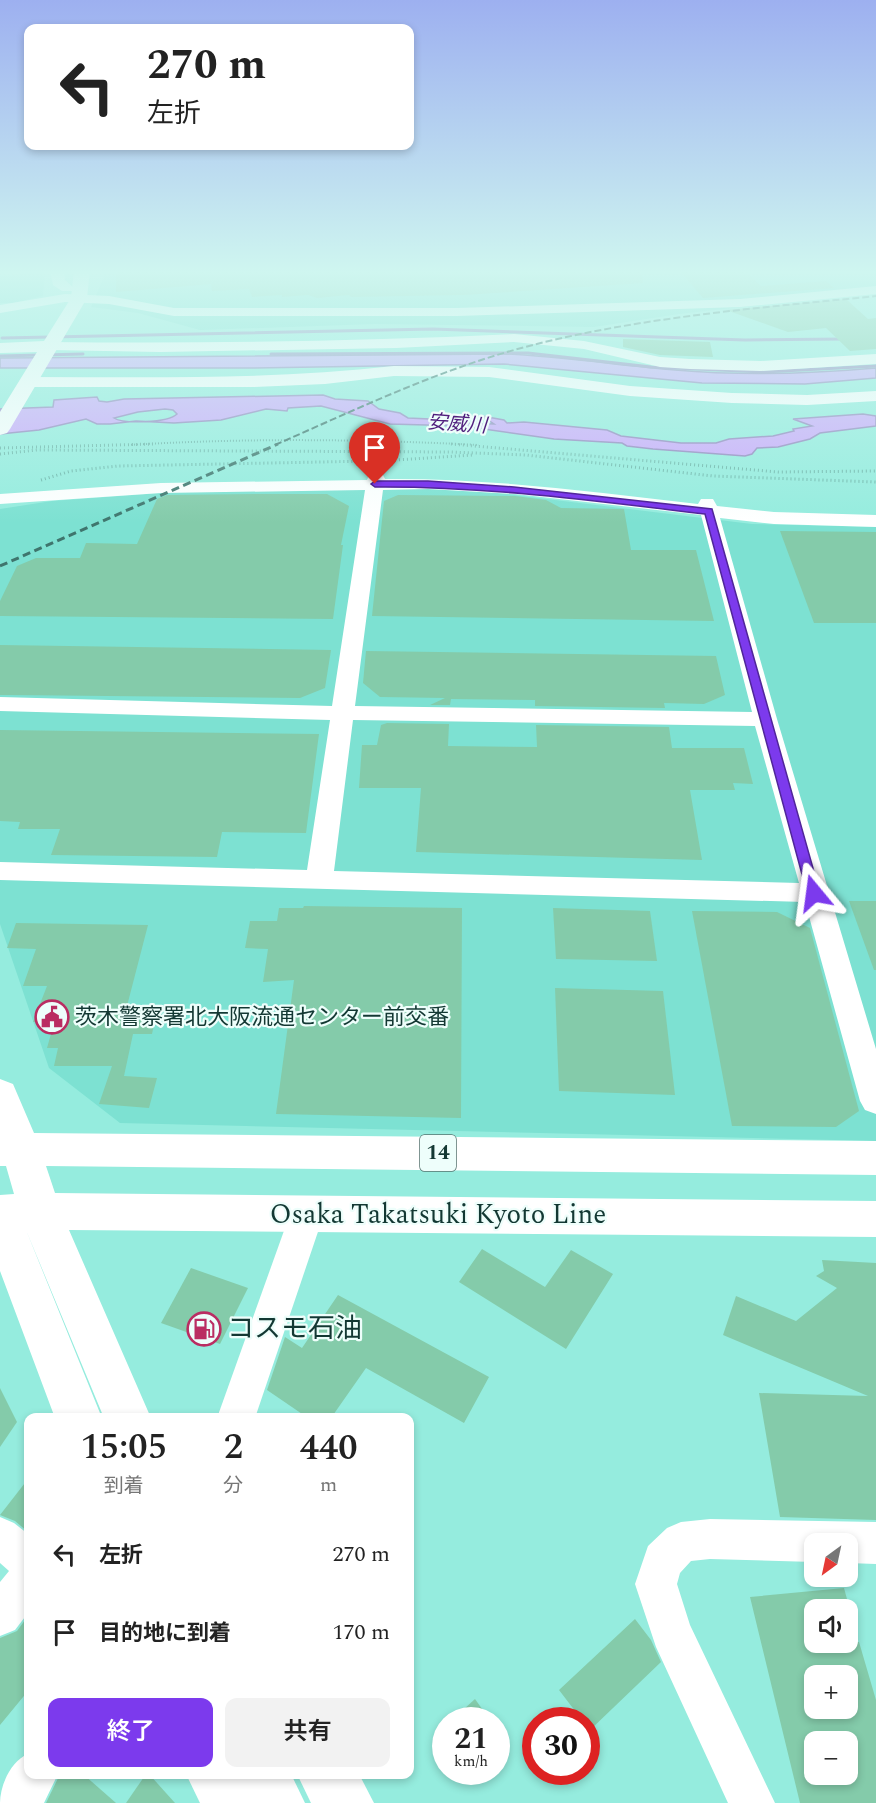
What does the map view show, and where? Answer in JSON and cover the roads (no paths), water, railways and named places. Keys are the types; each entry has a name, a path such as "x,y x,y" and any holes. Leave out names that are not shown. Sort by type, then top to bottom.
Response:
{"main road":[{"path":"0,429 16,384 36,354"},
{"path":"0,1095 10,1149 13,1214 78,1413"},
{"name":"14","path":"10,1149 876,1158"},
{"path":"13,1214 125,1413"},
{"name":"Osaka Takatsuki Kyoto Line","path":"13,1214 876,1219"},
{"path":"260,1779 276,1803"},
{"path":"328,1779 345,1803"}],"street":[{"path":"625,354 660,362 761,366 876,358"},
{"path":"16,384 253,382 325,379 394,371 489,372 630,391 732,398 807,400 876,396"},
{"path":"0,490 26,486 164,480 376,481 514,489 708,507 876,513"},
{"path":"0,499 161,488 376,481"},
{"path":"319,881 376,481"},
{"path":"708,507 774,518 876,521"},
{"path":"708,507 814,893 876,1101"},
{"path":"0,704 343,713 765,719"},
{"path":"0,871 814,893"},
{"path":"238,1413 307,1214"},
{"path":"0,1537 24,1557"},
{"path":"752,1803 671,1632 656,1584 663,1561 681,1542 710,1539 876,1543"},
{"path":"0,1615 24,1586"},
{"path":"18,1803 32,1779"},
{"path":"211,1779 226,1803"}],"water":[{"path":"508,354 675,370 750,374 876,368 876,378 805,384 702,383 504,364 248,368 0,368 0,358"},
{"name":"安威川","path":"323,395 335,399 368,401 379,409 400,413 408,418 430,419 447,423 494,424 482,416 504,420 507,423 524,422 607,430 621,436 681,443 716,443 729,439 773,436 794,431 793,429 812,426 793,419 863,414 876,416 876,426 820,433 810,439 778,447 757,448 752,454 745,456 653,449 627,446 622,443 554,439 463,426 390,424 321,406 288,408 287,411 266,409 221,420 146,422 165,419 177,414 173,410 165,409 114,418 132,422 97,424 86,419 39,430 0,434 0,409 53,407 54,400 97,397 99,401 107,402 124,399"}],"waterway":[{"path":"0,356 77,354"},
{"path":"538,354 651,367 764,372 876,366"}],"railway":[{"path":"275,445 367,404 500,354"},
{"path":"0,566 278,444"}],"place":[{"name":"茨木警察署北大阪流通センター前交番","path":"52,1017"},
{"name":"コスモ石油","path":"204,1329"}]}
